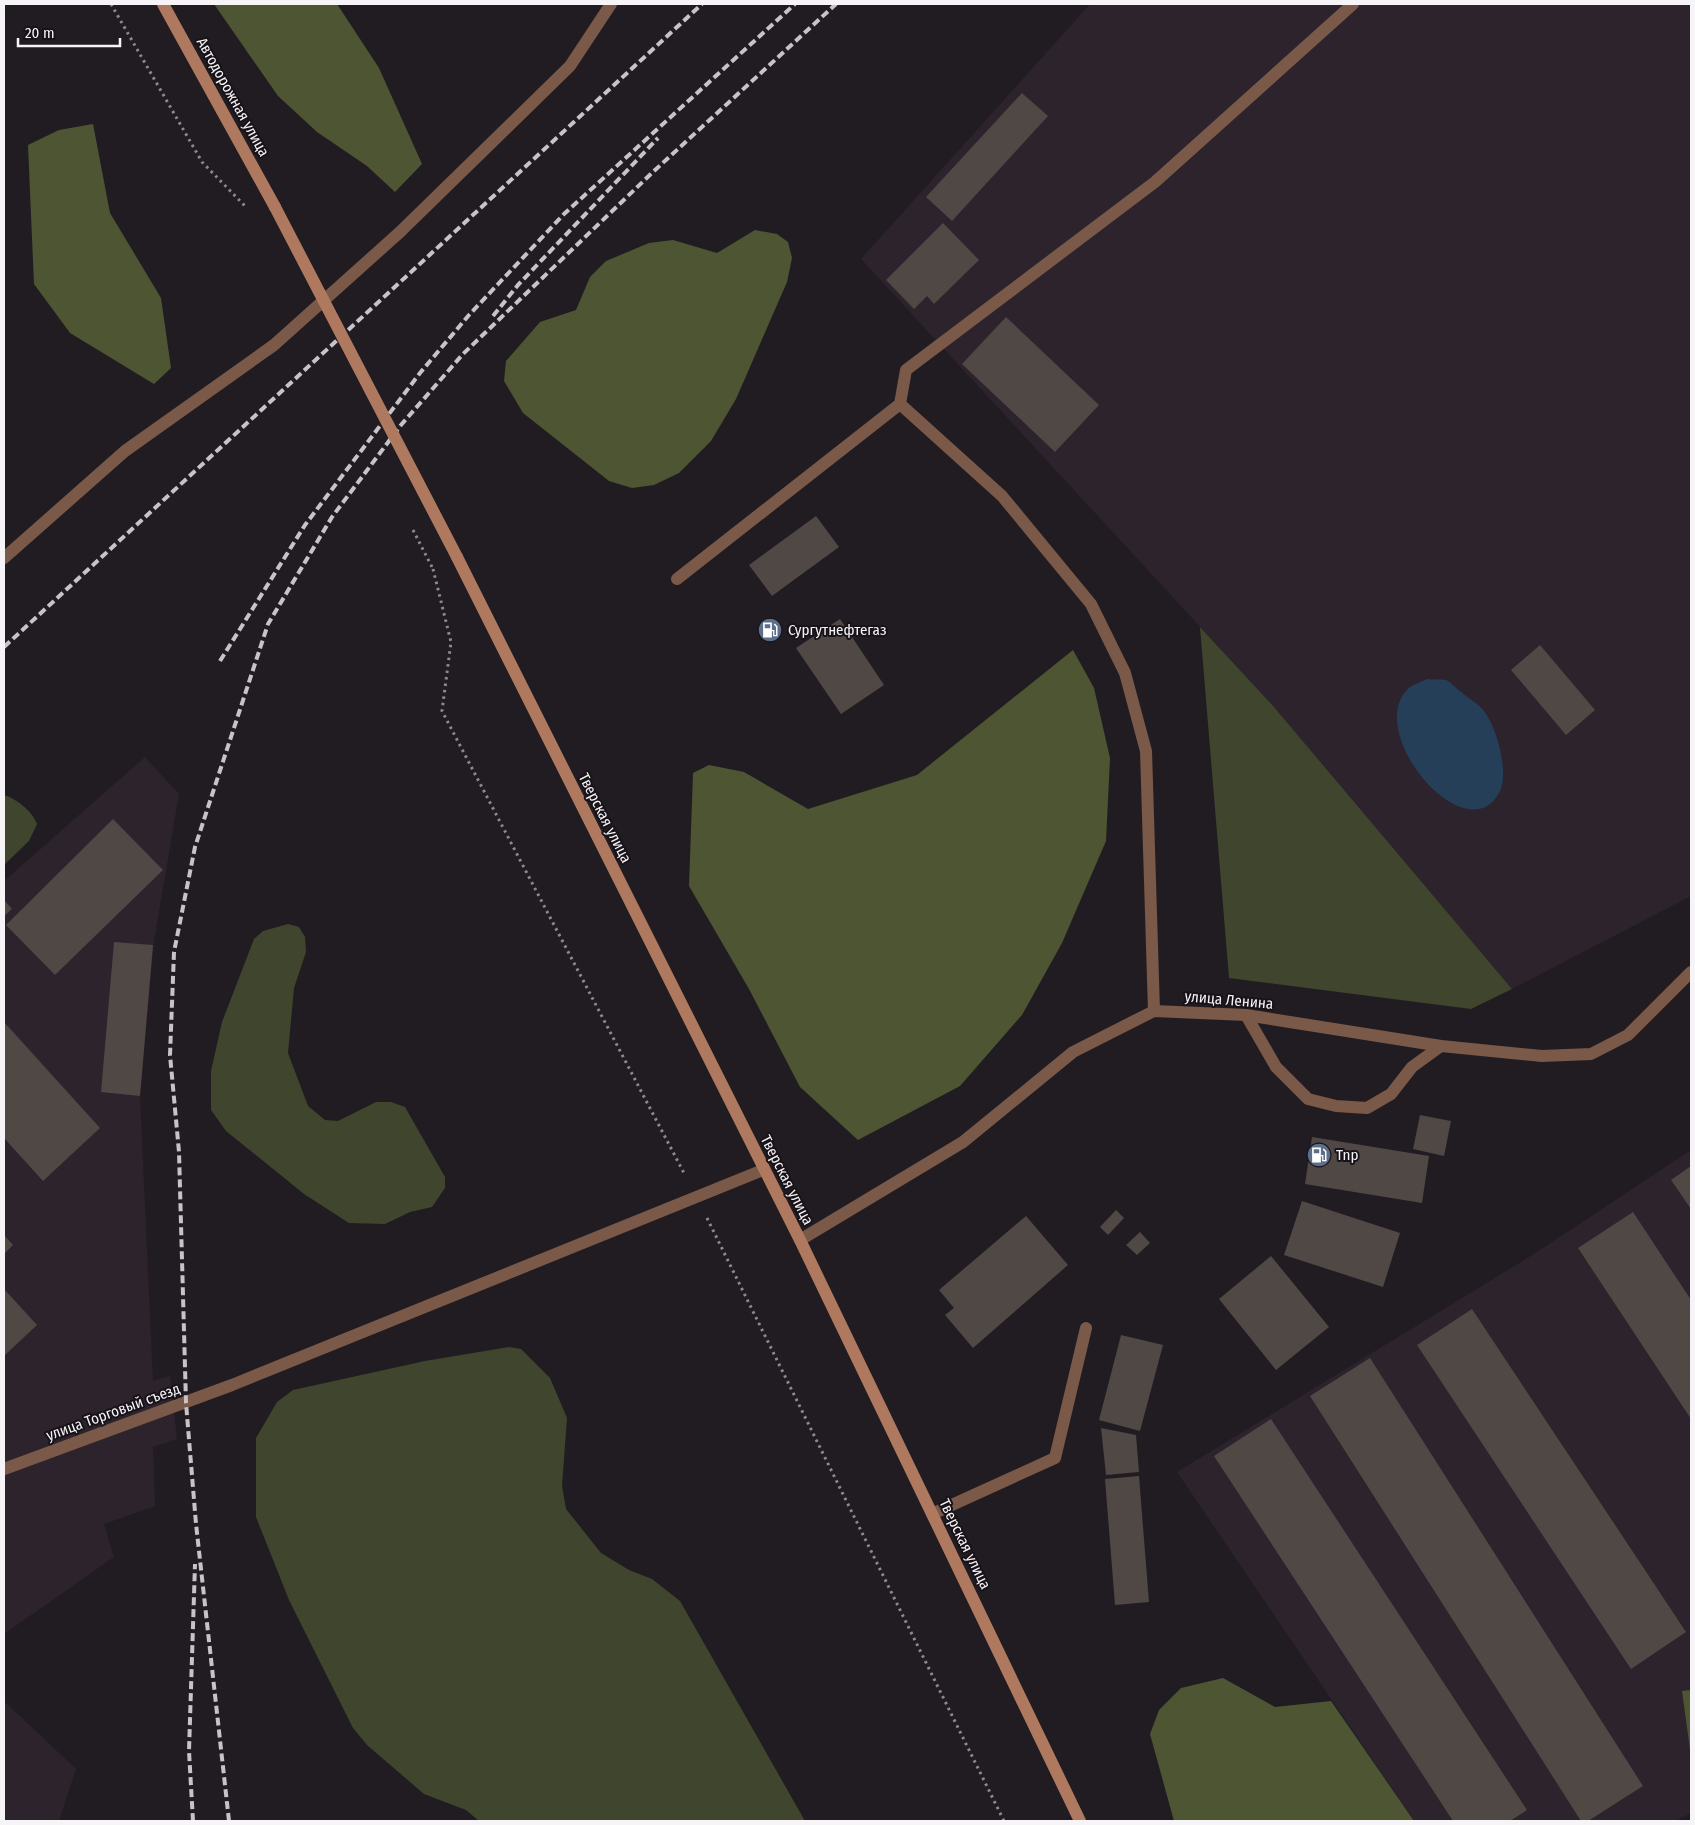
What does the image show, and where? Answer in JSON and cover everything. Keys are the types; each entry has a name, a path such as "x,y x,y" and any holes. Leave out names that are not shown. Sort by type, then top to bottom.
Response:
{"main road":[{"name":"Автодорожная улица","path":"163,4 275,207 457,558"},
{"name":"Тверская улица","path":"457,558 763,1170 800,1240 1080,1821"}],"street":[{"path":"4,558 125,451 274,345 400,232 570,66 611,4"},
{"path":"676,578 900,404 906,370 1155,182 1353,4"},
{"path":"900,404 1002,496 1091,604 1125,673 1146,750 1154,1011"},
{"name":"улица Ленина","path":"800,1240 963,1142 1073,1052 1154,1011 1246,1015 1441,1046 1542,1056 1591,1054 1628,1035 1691,972"},
{"path":"1246,1015 1276,1068 1308,1099 1336,1106 1367,1108 1391,1094 1412,1067 1441,1046"},
{"name":"улица Торговый съезд","path":"4,1469 232,1385 763,1170"},
{"path":"932,1514 1055,1458 1086,1328"}],"path":[{"path":"111,4 202,162 248,210"}],"shaded area":[{"path":"1090,4 1691,4 1691,896 1512,989 1274,707 861,259"},
{"path":"145,757 179,794 154,941 140,1096 153,1381 170,1376 177,1439 153,1447 155,1506 104,1524 114,1557 4,1634 4,881"},
{"path":"1691,1150 1691,1690 1683,1692 1691,1757 1691,1813 1675,1821 1414,1821 1177,1472 1534,1254"},
{"path":"4,1701 76,1769 59,1821 4,1821"}],"green space":[{"path":"214,4 337,4 379,68 422,164 395,192 367,166 317,132 278,96"},
{"path":"93,124 110,213 161,298 171,368 154,384 70,333 34,284 28,145 59,130"},
{"path":"755,230 777,234 788,242 792,258 787,282 736,399 711,441 679,473 654,485 632,488 609,481 523,413 504,381 506,361 540,322 576,310 590,277 606,261 649,243 673,240 717,253"},
{"path":"1200,627 1274,707 1512,989 1471,1009 1229,978"},
{"path":"1073,650 1094,688 1110,758 1106,841 1062,943 1022,1015 960,1086 858,1140 800,1087 749,989 689,886 693,773 709,765 744,772 808,809 917,775"},
{"path":"4,795 24,806 37,824 29,841 4,865"},
{"path":"288,924 299,927 305,937 306,952 294,988 288,1053 308,1106 325,1120 338,1121 376,1102 391,1102 405,1107 445,1177 445,1188 432,1207 410,1212 385,1224 349,1223 304,1194 226,1131 211,1110 211,1071 222,1022 254,939 263,931"},
{"path":"509,1347 521,1349 550,1378 567,1418 562,1486 566,1509 601,1553 629,1570 652,1579 680,1601 805,1821 479,1821 466,1810 424,1794 367,1745 353,1728 289,1600 256,1517 256,1438 277,1402 293,1390 425,1361"},
{"path":"1223,1678 1275,1707 1331,1701 1414,1821 1174,1821 1150,1734 1159,1710 1181,1688"},
{"path":"1691,1690 1691,1757 1682,1691"}],"water":[{"path":"1427,679 1450,682 1482,708 1489,719 1500,750 1503,773 1500,791 1485,807 1465,809 1444,798 1424,780 1408,756 1398,730 1398,706 1410,687"}],"building":[{"path":"1022,93 1048,116 952,221 926,197"},
{"path":"943,223 979,260 934,304 927,296 914,309 886,280"},
{"path":"1006,317 1099,405 1055,452 962,364"},
{"path":"816,516 839,547 772,596 749,565"},
{"path":"840,619 884,685 841,714 796,648"},
{"path":"1540,645 1595,710 1566,735 1511,670"},
{"path":"113,819 163,870 55,975 6,925"},
{"path":"4,900 12,909 4,916"},
{"path":"114,942 153,945 140,1096 101,1092"},
{"path":"4,1022 100,1128 43,1181 4,1138"},
{"path":"1420,1115 1451,1121 1444,1156 1413,1149"},
{"path":"1312,1137 1429,1156 1422,1203 1305,1184"},
{"path":"1691,1166 1691,1209 1671,1180"},
{"path":"1302,1201 1400,1233 1383,1287 1284,1255"},
{"path":"1116,1210 1124,1218 1108,1235 1100,1227"},
{"path":"1633,1212 1691,1300 1691,1419 1578,1248"},
{"path":"1026,1216 1068,1265 973,1348 945,1315 954,1308 939,1290"},
{"path":"1140,1232 1150,1243 1137,1255 1126,1245"},
{"path":"4,1235 13,1245 4,1254"},
{"path":"1271,1256 1329,1327 1276,1370 1219,1299"},
{"path":"4,1289 37,1325 4,1356"},
{"path":"1472,1309 1686,1632 1631,1669 1417,1345"},
{"path":"1121,1335 1163,1345 1140,1431 1099,1420"},
{"path":"1370,1358 1643,1786 1588,1821 1581,1821 1310,1396"},
{"path":"1271,1419 1527,1810 1510,1821 1453,1821 1214,1456"},
{"path":"1101,1428 1136,1435 1139,1472 1106,1475"},
{"path":"1139,1476 1149,1602 1115,1605 1105,1479"}],"railway":[{"path":"4,647 702,4"},
{"path":"220,661 305,525 420,373 469,315 564,214 795,4"},
{"path":"229,1821 196,1524 186,1403 179,1152 170,1055 174,952 195,847 268,624 332,517 401,425 463,354 654,171 836,4"},
{"path":"493,316 518,285 658,138"},
{"path":"193,1821 189,1751 195,1564"}],"place":[{"name":"Сургутнефтегаз","path":"770,630"},
{"name":"Tnp","path":"1319,1155"}]}
